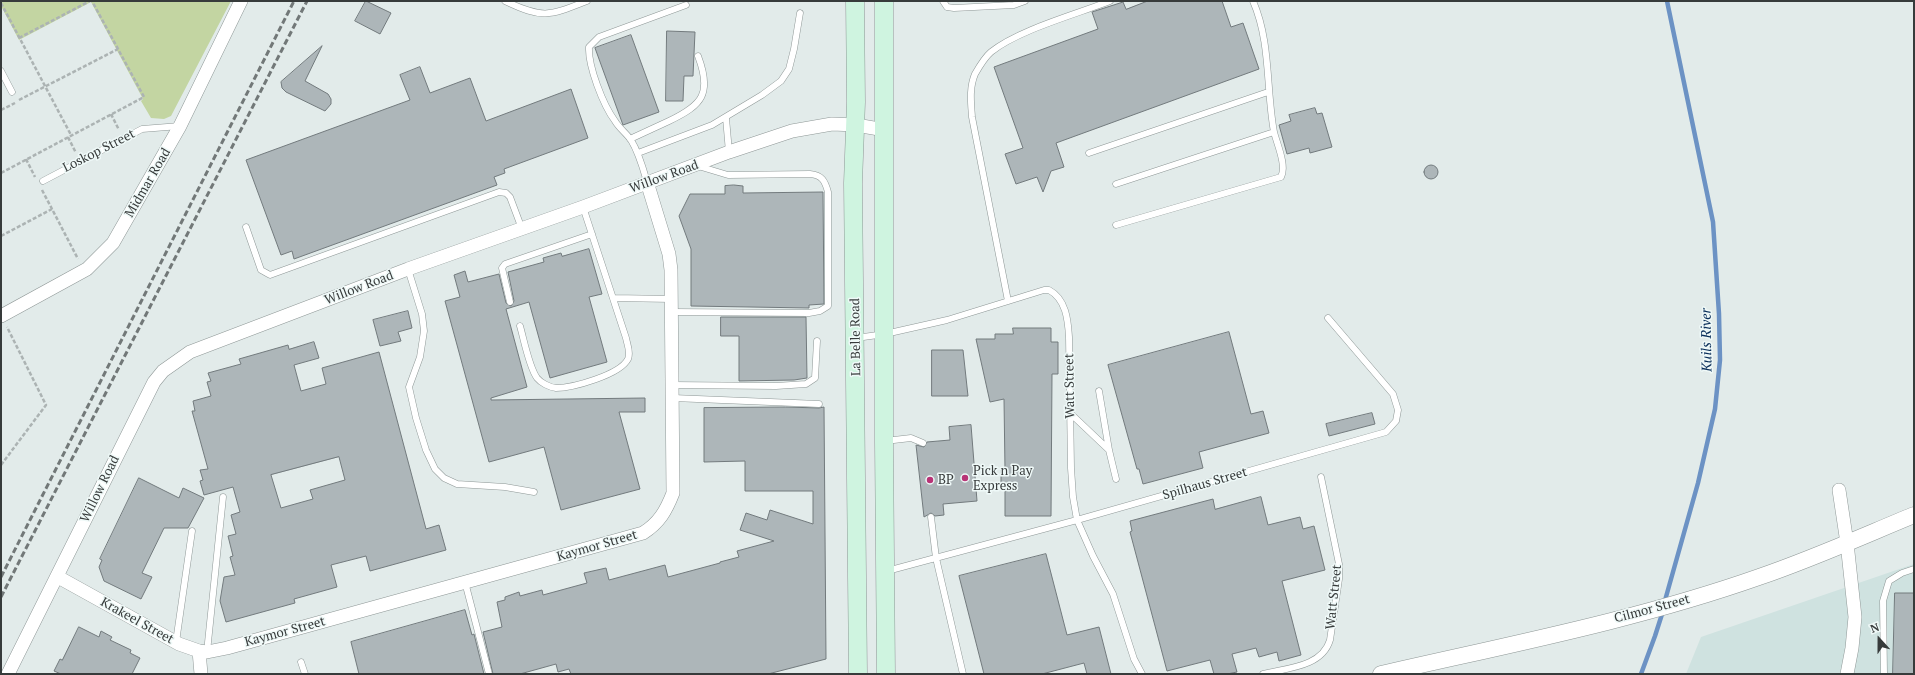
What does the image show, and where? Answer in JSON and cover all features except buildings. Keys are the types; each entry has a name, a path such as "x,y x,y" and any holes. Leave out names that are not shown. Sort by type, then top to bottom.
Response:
{"main road":[{"name":"La Belle Road","path":"855,1 856,125 853,183 856,338 858,674"},
{"path":"884,1 884,442 886,674"}],"street":[{"name":"Midmar Road","path":"3,319 84,271 100,258 113,243 180,126 241,1"},
{"name":"Willow Road","path":"8,674 58,577 154,382 164,371 190,352 408,269 583,207 729,152 812,127 832,124 856,125 885,130"},
{"name":"Kaymor Street","path":"203,652 643,533 654,526 662,518 673,493 672,306 669,254 647,182"},
{"path":"1839,490 1847,543 1855,617 1852,648 1847,674"},
{"name":"Cilmor Street","path":"1381,674 1622,618 1698,596 1760,577 1914,515"},
{"name":"Krakeel Street","path":"58,577 176,642 203,652"},
{"path":"201,674 203,652"}],"lane":[{"path":"505,1 537,14 549,14 587,1"},
{"path":"943,1 947,7 954,8 1014,5 1025,1"},
{"path":"1008,302 972,117 971,94 975,76 991,52 1008,42 1110,1"},
{"path":"1116,225 1282,177 1284,173 1274,132 1268,92 1269,75 1253,1"},
{"path":"647,182 638,153 630,139 608,111 589,54 589,46 599,38 686,5"},
{"path":"638,153 712,125 726,118 781,81 791,62 800,13"},
{"path":"630,139 695,108 704,91 705,82 698,56"},
{"path":"1,71 12,92"},
{"path":"1089,153 1268,92"},
{"path":"726,118 729,152"},
{"name":"Loskop Street","path":"43,181 142,129 180,126"},
{"path":"1116,184 1274,132"},
{"path":"613,298 672,306 809,312 824,310 828,306 828,192 822,178 818,175 810,174 728,175 694,165"},
{"path":"246,227 261,270 270,276 499,192 506,193 510,198 522,229"},
{"path":"520,326 534,373 543,384 555,388 590,381 613,372 628,359 629,352 626,338 583,207"},
{"path":"510,302 502,268 505,264 592,234"},
{"path":"408,269 422,314 424,331 420,357 409,386 416,418 426,450 435,469 444,478 457,484 505,486 534,492"},
{"name":"Watt Street","path":"856,338 885,334 947,320 1049,290 1058,296 1068,320 1071,468 1073,497 1077,520 1093,556 1113,594 1134,659 1142,674"},
{"name":"Spilhaus Street","path":"885,571 1077,520 1377,435 1389,429 1396,422 1398,410 1393,394 1328,318"},
{"path":"672,392 806,384 815,378 817,341"},
{"path":"1099,391 1109,450 1116,479"},
{"path":"672,392 819,404"},
{"path":"1071,414 1109,450"},
{"path":"884,442 911,438 923,443"},
{"name":"Watt Street","path":"1263,674 1313,661 1321,656 1328,644 1339,579 1339,564 1321,477"},
{"path":"203,652 223,497"},
{"path":"931,517 936,558 963,674"},
{"path":"176,642 192,531"},
{"path":"1884,674 1883,601 1889,581 1914,568"},
{"path":"465,582 489,674"},
{"path":"300,662 305,674"}],"path":[{"path":"1,172 144,97 91,1 19,38"},
{"path":"1,3 72,135"},
{"path":"1,110 118,49"},
{"path":"111,114 123,138"},
{"path":"68,137 80,161"},
{"path":"1,236 52,209 84,271"},
{"path":"1,465 46,405 3,319"}],"shaded area":[{"path":"1914,564 1914,674 1686,674 1701,637"}],"green space":[{"path":"1,1 231,1 171,116 164,119 151,118 141,101 143,99 91,2 19,40 1,6"}],"waterway":[{"name":"Kuils River","path":"1664,604 1698,483 1715,409 1720,360 1719,314 1713,222 1667,1"},
{"name":"Kuils River","path":"1641,674 1663,611"}],"railway":[{"path":"1,577 294,1"},
{"path":"1,597 307,1"}],"place":[{"name":"Pick n Pay Express","path":"965,478"},
{"name":"BP","path":"930,480"}]}
